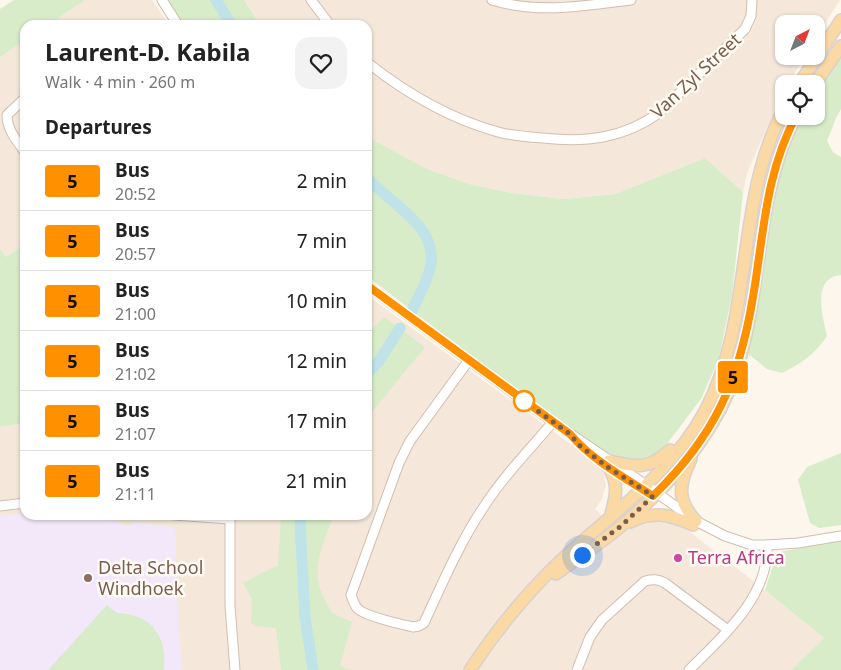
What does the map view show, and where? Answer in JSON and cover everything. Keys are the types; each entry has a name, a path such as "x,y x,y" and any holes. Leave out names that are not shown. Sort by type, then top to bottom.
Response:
{"main road":[{"path":"805,75 841,20"},
{"path":"822,75 841,46"},
{"path":"470,670 493,638 550,571 644,487 675,454 699,422 728,357 742,285 757,184 776,125"},
{"path":"527,597 621,526 655,494 700,442 714,422 739,362 753,296 768,191 780,151 792,125"},
{"path":"610,518 616,482 609,464 630,466 646,465 654,462 679,441 706,409"},
{"path":"694,523 686,510 681,490 686,468 700,442"},
{"path":"621,526 640,518 660,515 672,516 694,523"}],"street":[{"path":"162,0 175,20"},
{"path":"310,0 326,20"},
{"path":"492,0 520,7 547,8 631,0"},
{"name":"Van Zyl Street","path":"372,66 387,78 426,102 473,123 499,132 566,141 595,139 630,130 659,113 745,29 751,16 752,0"},
{"path":"20,103 7,115 7,123 20,144"},
{"path":"372,289 552,422 582,441 609,464 655,494 694,523 752,545 798,543 841,536"},
{"path":"469,360 410,441 398,463 351,595 359,610 413,627 424,623 453,560 482,508 552,422"},
{"path":"0,506 20,504"},
{"path":"230,520 230,598 235,670"},
{"path":"689,670 728,630 752,600 762,581 766,568 767,545"},
{"path":"577,670 590,637 602,620 645,581 652,579 658,579 665,583 728,630"}],"shaded area":[{"path":"85,0 152,0 166,20 55,20"},
{"path":"244,0 840,0 825,24 825,15 775,15 775,65 800,65 793,75 775,75 775,110 747,173 743,192 705,158 615,194 563,199 512,193 469,184 427,169 372,139 372,20 257,20"},
{"path":"20,43 20,247 6,257 0,249 0,57"},
{"path":"372,299 602,467 606,484 602,499 595,509 620,533 655,522 671,523 686,529 824,638 791,670 0,670 0,427 20,424 20,520 372,520"},
{"name":"Delta School Windhoek","path":"20,514 20,520 110,520 120,521 122,525 131,526 134,522 175,528 182,670 0,670 0,516"}],"green space":[{"path":"14,0 85,0 55,20 20,20 20,43 0,57 0,9"},
{"path":"167,0 244,0 257,20 181,20"},
{"path":"841,54 841,109 827,141 833,152 841,157 841,275 832,278 826,283 822,291 822,309 827,336 807,358 782,373 767,369 746,352 773,204 784,155 797,125 825,125 825,78"},
{"path":"372,139 427,169 469,184 512,193 563,199 615,194 705,158 743,192 732,295 719,358 701,399 660,453 639,459 611,458 553,422 471,355 372,280"},
{"path":"20,247 20,424 0,427 0,249 6,257"},
{"path":"384,317 425,347 372,412 372,331"},
{"path":"841,453 841,525 819,528 810,523 798,480 807,467"},
{"path":"281,520 332,520 321,551 318,579 321,591 332,613 352,622 340,666 351,670 281,670 276,628 255,626 251,622 252,599 243,583 278,565"},
{"path":"841,541 841,670 791,670 824,638 765,590 775,559 783,551"},
{"path":"107,605 117,612 140,618 154,628 162,643 165,661 164,670 48,670"}],"waterway":[{"path":"216,0 229,20"},
{"path":"372,182 412,219 422,230 429,242 431,256 429,272 412,311"},
{"path":"372,369 400,328"},
{"path":"301,520 305,617 313,670"}],"bus line":[{"name":"5","path":"372,289 570,434 579,445 609,468 653,496 684,462 714,422 739,362 753,296 768,191 780,151 792,125"}],"place":[{"name":"Terra Africa","path":"678,558"},
{"name":"Delta School Windhoek","path":"88,578"}],"route":[{"path":"524,401 570,434 579,445 609,468 653,496 621,526 582,555"}]}
